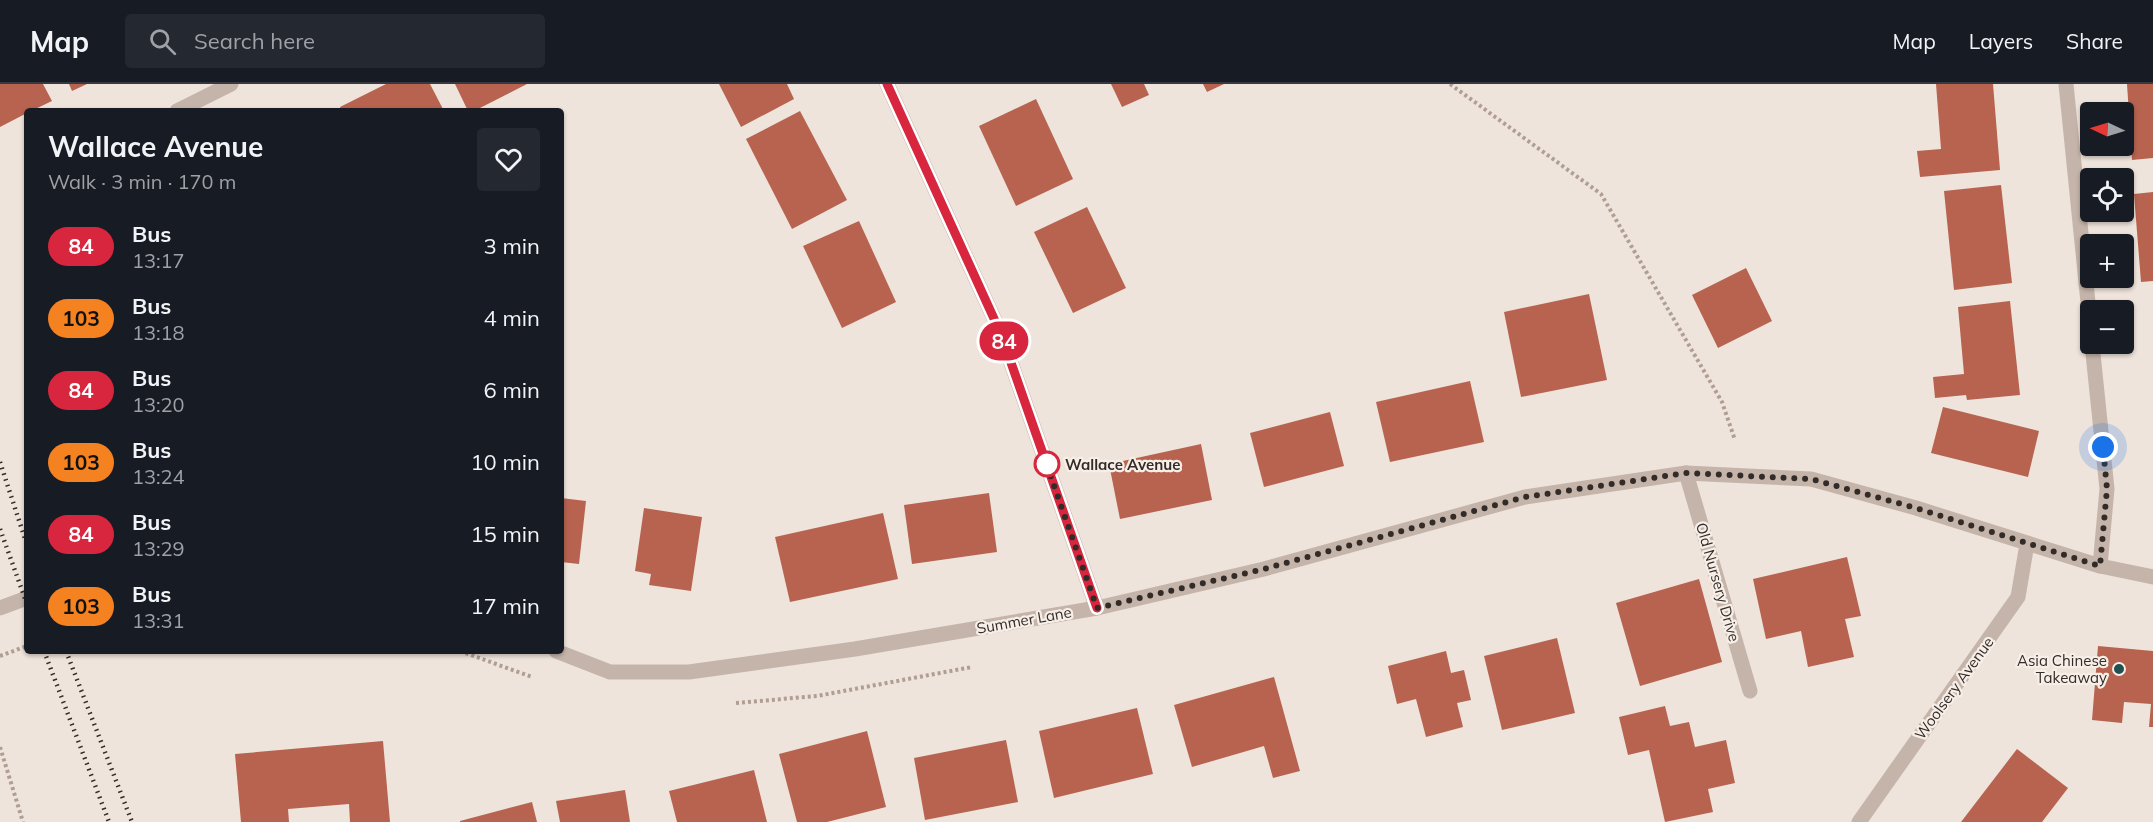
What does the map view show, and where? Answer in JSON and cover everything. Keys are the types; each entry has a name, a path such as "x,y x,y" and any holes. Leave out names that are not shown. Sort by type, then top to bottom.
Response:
{"street":[{"path":"183,108 231,84"},
{"path":"887,84 1001,334 1097,608"},
{"path":"2066,84 2088,300"},
{"path":"2093,354 2107,489 2100,566"},
{"name":"Summer Lane","path":"564,654 610,672 689,672 855,649 1097,608 1264,569 1525,497 1686,473 1811,479 1916,508 2100,566 2153,577"},
{"name":"Old Nursery Drive","path":"1686,473 1750,691"},
{"name":"Woolsery Avenue","path":"1859,822 2018,597 2027,544"},
{"path":"0,608 24,599"}],"path":[{"path":"1450,84 1601,194 1722,402 1747,475"},
{"path":"0,656 24,647"},
{"path":"468,654 536,678"},
{"path":"726,704 817,696 974,667"},
{"path":"0,747 23,822"}],"building":[{"path":"0,84 43,84 52,101 37,108 24,108 24,115 0,127"},
{"path":"69,84 87,84 72,91"},
{"path":"386,84 430,84 442,108 340,108"},
{"path":"455,84 527,84 480,108 467,108"},
{"path":"719,84 787,84 794,99 741,127"},
{"path":"1111,84 1144,84 1149,95 1122,107"},
{"path":"1203,84 1224,84 1207,92"},
{"path":"1936,84 1993,84 2000,170 1920,177 1917,151 1941,149"},
{"path":"2127,84 2153,84 2153,158 2132,160 2132,156 2134,156 2134,102 2128,102"},
{"path":"1036,99 1073,179 1016,206 979,126"},
{"path":"800,111 847,200 792,229 746,139"},
{"path":"2001,185 2012,283 1954,290 1944,191"},
{"path":"2153,192 2153,281 2141,282 2134,194"},
{"path":"1087,207 1126,288 1073,313 1034,232"},
{"path":"859,221 896,302 842,328 803,246"},
{"path":"1746,268 1772,321 1718,348 1692,295"},
{"path":"1589,294 1607,380 1521,397 1504,312"},
{"path":"2010,301 2020,395 1967,400 1966,395 1935,398 1933,377 1964,374 1958,307"},
{"path":"1470,381 1484,442 1390,462 1376,402"},
{"path":"1943,407 2039,431 2028,477 1931,453"},
{"path":"1330,412 1344,466 1264,487 1250,433"},
{"path":"1201,444 1212,500 1120,519 1109,464"},
{"path":"989,493 997,552 912,564 904,505"},
{"path":"564,498 586,501 579,564 564,562"},
{"path":"644,508 702,517 691,591 649,585 651,574 635,571"},
{"path":"883,513 898,579 790,602 775,537"},
{"path":"1847,557 1861,616 1845,619 1854,657 1808,667 1801,631 1766,639 1753,579"},
{"path":"1699,579 1722,662 1640,686 1616,603"},
{"path":"1557,638 1575,713 1502,730 1484,656"},
{"path":"2098,646 2153,651 2153,727 2149,727 2151,704 2124,702 2122,723 2092,720"},
{"path":"1446,651 1451,673 1464,670 1471,700 1457,703 1463,727 1426,737 1416,699 1397,704 1388,666"},
{"path":"1274,677 1300,771 1273,778 1264,746 1192,767 1174,705"},
{"path":"1665,706 1670,726 1689,722 1695,747 1726,740 1735,783 1708,789 1713,812 1665,822 1649,750 1628,755 1619,717"},
{"path":"1137,708 1153,774 1054,798 1039,731"},
{"path":"867,731 886,807 827,822 797,822 779,754"},
{"path":"1006,740 1018,802 925,820 914,758"},
{"path":"383,741 390,822 350,822 349,804 288,809 289,822 241,822 235,754"},
{"path":"2017,749 2068,788 2042,822 1961,822"},
{"path":"754,770 767,822 677,822 669,791"},
{"path":"625,790 630,822 560,822 556,801"},
{"path":"532,802 537,822 460,822 460,821"}],"railway":[{"path":"0,462 24,536"},
{"path":"0,529 24,596"},
{"path":"45,654 109,822"},
{"path":"67,654 132,822"}],"bus line":[{"name":"84","path":"887,84 1001,334 1097,608"}],"place":[{"name":"Wallace Avenue","path":"1047,464"},
{"name":"Asia Chinese Takeaway","path":"2119,669"}],"route":[{"path":"1047,464 1045,460 1097,608 1264,569 1525,497 1686,473 1811,479 1916,508 2100,566 2107,489 2103,447"}]}
